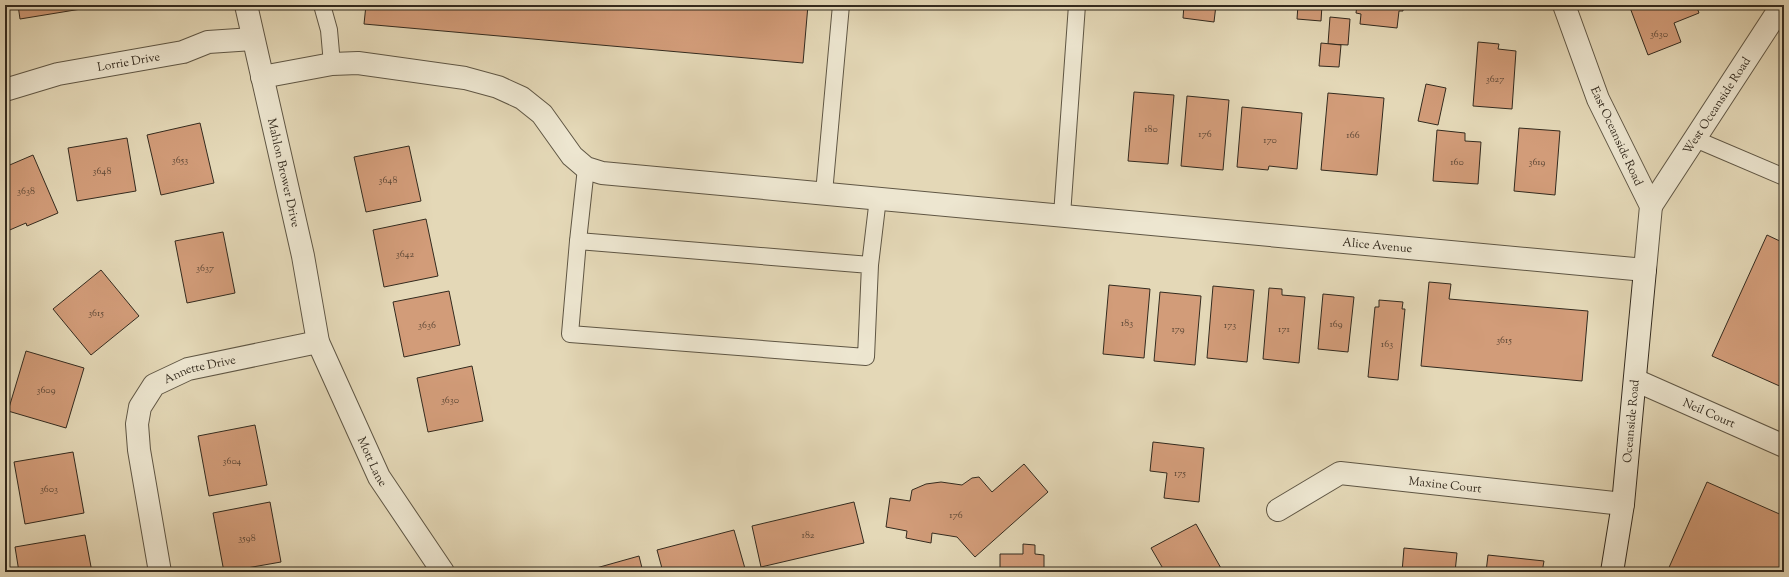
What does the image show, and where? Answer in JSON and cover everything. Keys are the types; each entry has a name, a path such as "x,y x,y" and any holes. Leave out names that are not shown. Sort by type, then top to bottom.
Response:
{"street":[{"name":"Mahlon Brower Drive","path":"246,5 303,256 318,342"},
{"name":"East Oceanside Road","path":"1564,5 1598,99 1651,206"},
{"name":"West Oceanside Road","path":"1651,206 1782,5"},
{"name":"Lorrie Drive","path":"5,90 58,74 183,52 208,42 253,39"},
{"path":"262,77 332,64 358,63 465,78 498,87 522,98 542,114 572,156 586,168"},
{"name":"Alice Avenue","path":"586,168 602,173 621,175 1110,219 1645,270"},
{"path":"1645,270 1651,206"},
{"name":"Oceanside Road","path":"1612,572 1623,504 1645,270"},
{"name":"Annette Drive","path":"160,572 139,450 137,424 140,407 154,385 188,368 318,342"},
{"name":"Mott Lane","path":"318,342 379,477 443,572"},
{"name":"Neil Court","path":"1634,380 1784,446"},
{"name":"Maxine Court","path":"1278,510 1340,473 1623,504"}],"lane":[{"path":"322,5 329,30 332,64"},
{"path":"824,193 841,5"},
{"path":"1062,215 1077,5"},
{"path":"1695,139 1784,177"},
{"path":"586,168 570,334 866,357 870,265 878,198"},
{"path":"578,241 870,265"}],"building":[{"path":"18,5 80,5 81,9 20,19"},
{"path":"366,5 808,5 803,63 364,24"},
{"path":"1184,5 1216,5 1214,22 1183,18"},
{"path":"1298,5 1322,5 1321,21 1297,19"},
{"path":"1357,5 1403,5 1403,11 1399,11 1397,28 1360,24 1361,14 1356,13"},
{"path":"1465,5 1479,5 1479,9 1465,8"},
{"path":"1629,5 1696,5 1699,13 1674,23 1681,42 1648,55"},
{"path":"1330,17 1350,19 1348,45 1328,44"},
{"path":"1478,42 1499,44 1498,49 1516,51 1512,109 1473,106"},
{"path":"1321,43 1341,45 1339,67 1319,66"},
{"path":"1426,84 1446,88 1438,125 1418,121"},
{"path":"1134,92 1174,95 1168,164 1128,161"},
{"path":"1328,93 1384,98 1377,175 1321,170"},
{"path":"1187,96 1229,100 1223,170 1181,166"},
{"path":"1242,107 1302,113 1297,169 1269,166 1268,170 1237,167"},
{"path":"200,123 214,183 161,195 147,135"},
{"path":"1519,128 1560,131 1555,195 1514,191"},
{"path":"1437,130 1465,133 1465,141 1481,142 1478,184 1433,181"},
{"path":"127,138 136,191 77,201 68,148"},
{"path":"409,146 421,201 366,212 354,157"},
{"path":"33,155 58,213 27,226 26,223 5,232 5,167"},
{"path":"426,219 438,276 384,287 373,230"},
{"path":"223,232 235,293 187,303 175,241"},
{"path":"1767,235 1784,243 1784,388 1712,356"},
{"path":"101,270 139,316 91,355 53,309"},
{"path":"1429,282 1451,284 1449,299 1588,311 1582,381 1421,366"},
{"path":"1109,285 1150,289 1144,358 1103,354"},
{"path":"1213,286 1254,290 1247,362 1207,358"},
{"path":"1269,288 1282,289 1282,295 1305,297 1299,363 1263,359"},
{"path":"449,291 460,345 404,357 393,302"},
{"path":"1160,292 1201,296 1195,365 1154,361"},
{"path":"1323,294 1354,297 1348,352 1318,349"},
{"path":"1379,300 1403,302 1402,309 1405,309 1398,380 1368,377 1375,307 1379,307"},
{"path":"26,351 84,368 66,428 8,411"},
{"path":"472,366 483,421 428,432 417,378"},
{"path":"255,425 267,485 209,496 198,436"},
{"path":"1153,442 1204,448 1199,502 1164,498 1167,473 1150,471"},
{"path":"73,452 84,513 25,524 14,462"},
{"path":"1024,464 1048,492 975,557 957,537 932,533 931,543 906,538 907,531 886,527 890,498 910,501 912,490 926,484 941,482 962,485 972,478 979,477 992,492"},
{"path":"1707,482 1784,516 1784,572 1667,572"},
{"path":"270,502 281,562 224,572 213,513"},
{"path":"854,502 864,543 761,567 752,526"},
{"path":"1196,524 1222,570 1219,572 1165,572 1151,548"},
{"path":"734,530 746,572 663,572 657,550"},
{"path":"85,535 92,572 19,572 15,547"},
{"path":"1023,544 1035,545 1035,554 1044,555 1044,572 1000,572 1000,554 1023,554"},
{"path":"1404,548 1457,553 1455,572 1402,572"},
{"path":"1488,555 1544,561 1542,572 1486,572"},
{"path":"639,556 643,572 582,572"}]}
